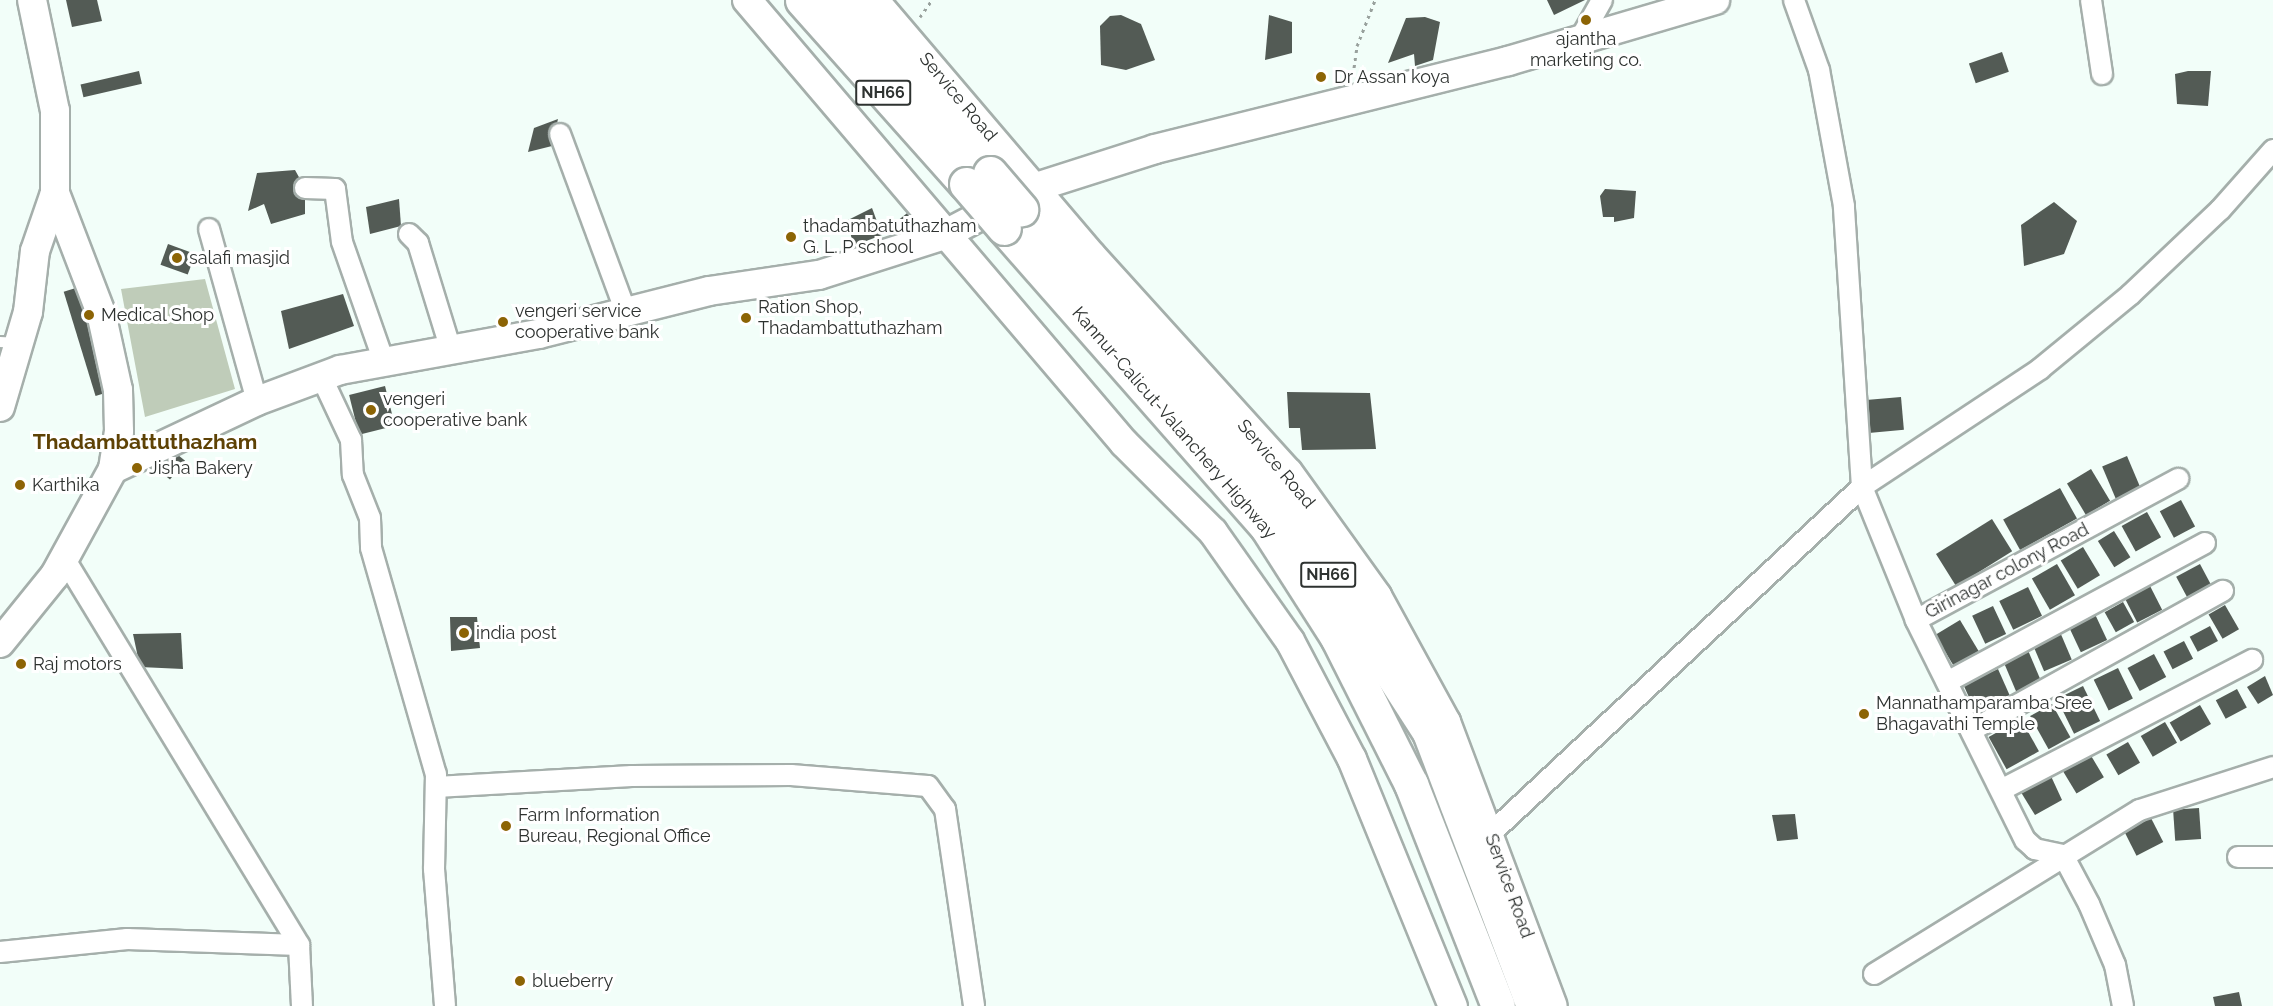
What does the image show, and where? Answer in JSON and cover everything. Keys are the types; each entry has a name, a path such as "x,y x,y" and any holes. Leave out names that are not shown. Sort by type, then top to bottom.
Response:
{"highway":[{"name":"Kannur-Calicut-Valanchery Highway","path":"802,0 978,178 1019,208 1273,536 1337,637 1411,784 1498,1006"},
{"name":"NH66","path":"839,0 978,178"},
{"name":"NH66","path":"1019,208 1293,521 1429,732 1533,1006"}],"street":[{"path":"0,407 9,343 35,251 55,193 55,111 32,0"},
{"path":"747,0 944,235 1124,443 1213,532 1290,641 1352,759 1453,1006"},
{"name":"Service Road","path":"874,0 1019,208 1288,472 1377,596 1446,722 1553,1006"},
{"path":"1579,41 1602,0"},
{"path":"112,468 257,401 321,376 383,359 626,312 709,291 819,275 1350,98 1579,41 1715,0"},
{"path":"1794,0 1820,70 1844,206 1862,487 1916,620"},
{"path":"2091,0 2102,74"},
{"path":"560,134 626,312"},
{"path":"1490,834 1862,487 2040,369 2130,295 2220,210 2273,150"},
{"path":"305,188 335,189 342,242 383,359"},
{"path":"0,643 64,558 112,468 118,390 101,313 55,193"},
{"path":"209,229 257,401"},
{"path":"409,234 418,243 450,347"},
{"path":"321,376 351,440 353,475 370,518 371,548 436,787 434,869 445,1006"},
{"name":"Girinagar colony Road","path":"2063,855 2035,849 2025,840 1916,620 2178,479"},
{"path":"1947,682 2205,543"},
{"path":"64,558 299,945 302,1006"},
{"path":"1972,730 2223,591"},
{"path":"2001,790 2252,660"},
{"path":"1874,974 2063,855 2140,810 2273,767"},
{"path":"436,787 632,776 791,775 928,786 945,809 974,1006"},
{"path":"2063,855 2115,965 2123,1006"},
{"path":"2238,856 2273,857"},
{"path":"0,952 127,939 299,945"}],"path":[{"path":"1350,98 1357,46 1375,0"}],"green space":[{"path":"205,279 235,389 145,417 121,289"}],"building":[{"path":"66,0 97,0 102,21 72,27"},
{"path":"1547,0 1585,0 1554,15"},
{"path":"1121,15 1141,24 1155,60 1126,70 1101,65 1100,26 1110,16"},
{"path":"1269,15 1292,22 1292,53 1265,60"},
{"path":"1425,17 1440,22 1433,60 1415,66 1414,54 1388,63 1406,18"},
{"path":"2002,52 2009,72 1976,83 1969,63"},
{"path":"139,71 142,84 83,97 81,84"},
{"path":"2188,71 2211,71 2208,106 2177,104 2175,74"},
{"path":"558,119 552,146 528,152 534,128"},
{"path":"295,170 305,188 305,214 271,224 264,204 248,211 257,173"},
{"path":"1605,189 1636,191 1634,218 1614,222 1614,217 1603,217 1600,196"},
{"path":"399,199 401,226 370,234 366,207"},
{"path":"2054,202 2077,221 2064,254 2024,266 2021,225"},
{"path":"872,208 882,235 853,246 848,220"},
{"path":"911,210 919,229 896,237 891,226"},
{"name":"salafi masjid","path":"168,244 195,254 188,275 160,265"},
{"path":"79,287 111,391 96,396 64,292"},
{"path":"343,294 354,326 289,349 281,311"},
{"name":"vengeri cooperative bank","path":"385,386 395,426 359,435 349,395"},
{"path":"1287,392 1370,393 1376,449 1302,450 1300,428 1289,428"},
{"path":"1901,397 1904,430 1866,433 1863,400"},
{"path":"168,447 185,461 170,479 153,466"},
{"path":"2127,456 2141,489 2116,500 2102,467"},
{"path":"2091,469 2110,501 2086,515 2067,483"},
{"path":"2060,488 2077,519 2020,550 2003,520"},
{"path":"2181,500 2195,526 2174,538 2160,511"},
{"path":"2147,512 2161,537 2136,551 2122,526"},
{"path":"1992,519 2012,551 1956,586 1936,554"},
{"path":"2114,531 2130,557 2114,567 2098,541"},
{"path":"2083,547 2100,575 2078,589 2061,560"},
{"path":"2057,564 2075,595 2050,610 2032,578"},
{"path":"2200,564 2211,585 2187,598 2176,577"},
{"path":"2149,584 2162,610 2137,623 2124,597"},
{"path":"2028,587 2042,616 2013,630 1999,601"},
{"path":"2123,602 2134,622 2116,632 2105,612"},
{"path":"2225,605 2239,629 2223,639 2209,614"},
{"path":"1993,606 2006,634 1985,644 1972,616"},
{"path":"2094,612 2107,640 2081,652 2068,624"},
{"name":"india post","path":"450,617 477,617 480,648 451,651"},
{"path":"1960,620 1979,652 1954,667 1935,635"},
{"path":"2210,626 2218,641 2198,652 2190,637"},
{"path":"2060,632 2072,660 2044,671 2032,644"},
{"path":"181,633 183,669 140,667 133,634"},
{"path":"2184,641 2193,659 2173,669 2164,651"},
{"path":"2027,648 2042,683 2017,694 2002,659"},
{"path":"2154,654 2166,677 2140,691 2128,668"},
{"path":"2118,668 2133,699 2109,710 2094,680"},
{"path":"1998,669 2013,702 1978,717 1963,684"},
{"path":"2265,676 2273,695 2258,704 2247,687"},
{"path":"2083,686 2100,721 2074,734 2057,699"},
{"path":"2237,689 2247,708 2226,719 2216,700"},
{"path":"2052,704 2070,737 2049,749 2030,716"},
{"path":"2200,705 2211,724 2181,742 2170,723"},
{"path":"2021,719 2039,751 2007,769 1989,737"},
{"path":"2165,722 2177,743 2153,757 2141,736"},
{"path":"2128,742 2140,763 2118,775 2106,755"},
{"path":"2090,754 2104,777 2076,794 2063,770"},
{"path":"2050,774 2062,800 2035,815 2019,789"},
{"path":"2199,808 2201,839 2175,841 2173,810"},
{"path":"1795,814 1798,839 1777,841 1772,815"},
{"path":"2151,818 2163,842 2137,856 2124,832"},
{"path":"2239,992 2242,1006 2215,1006 2213,997"}],"place":[{"name":"ajantha marketing co.","path":"1586,20"},
{"name":"Dr Assan koya","path":"1321,77"},
{"name":"thadambatuthazham G. L. P school","path":"791,237"},
{"name":"salafi masjid","path":"177,258"},
{"name":"Medical Shop","path":"89,315"},
{"name":"Ration Shop, Thadambattuthazham","path":"746,318"},
{"name":"vengeri service cooperative bank","path":"503,322"},
{"name":"vengeri cooperative bank","path":"371,410"},
{"name":"Jisha Bakery","path":"137,468"},
{"name":"Karthika","path":"20,485"},
{"name":"india post","path":"464,633"},
{"name":"Raj motors","path":"21,664"},
{"name":"Mannathamparamba Sree Bhagavathi Temple","path":"1864,714"},
{"name":"Farm Information Bureau, Regional Office","path":"506,826"},
{"name":"blueberry","path":"520,981"}],"district":[{"name":"Thadambattuthazham","path":"145,442"}]}
